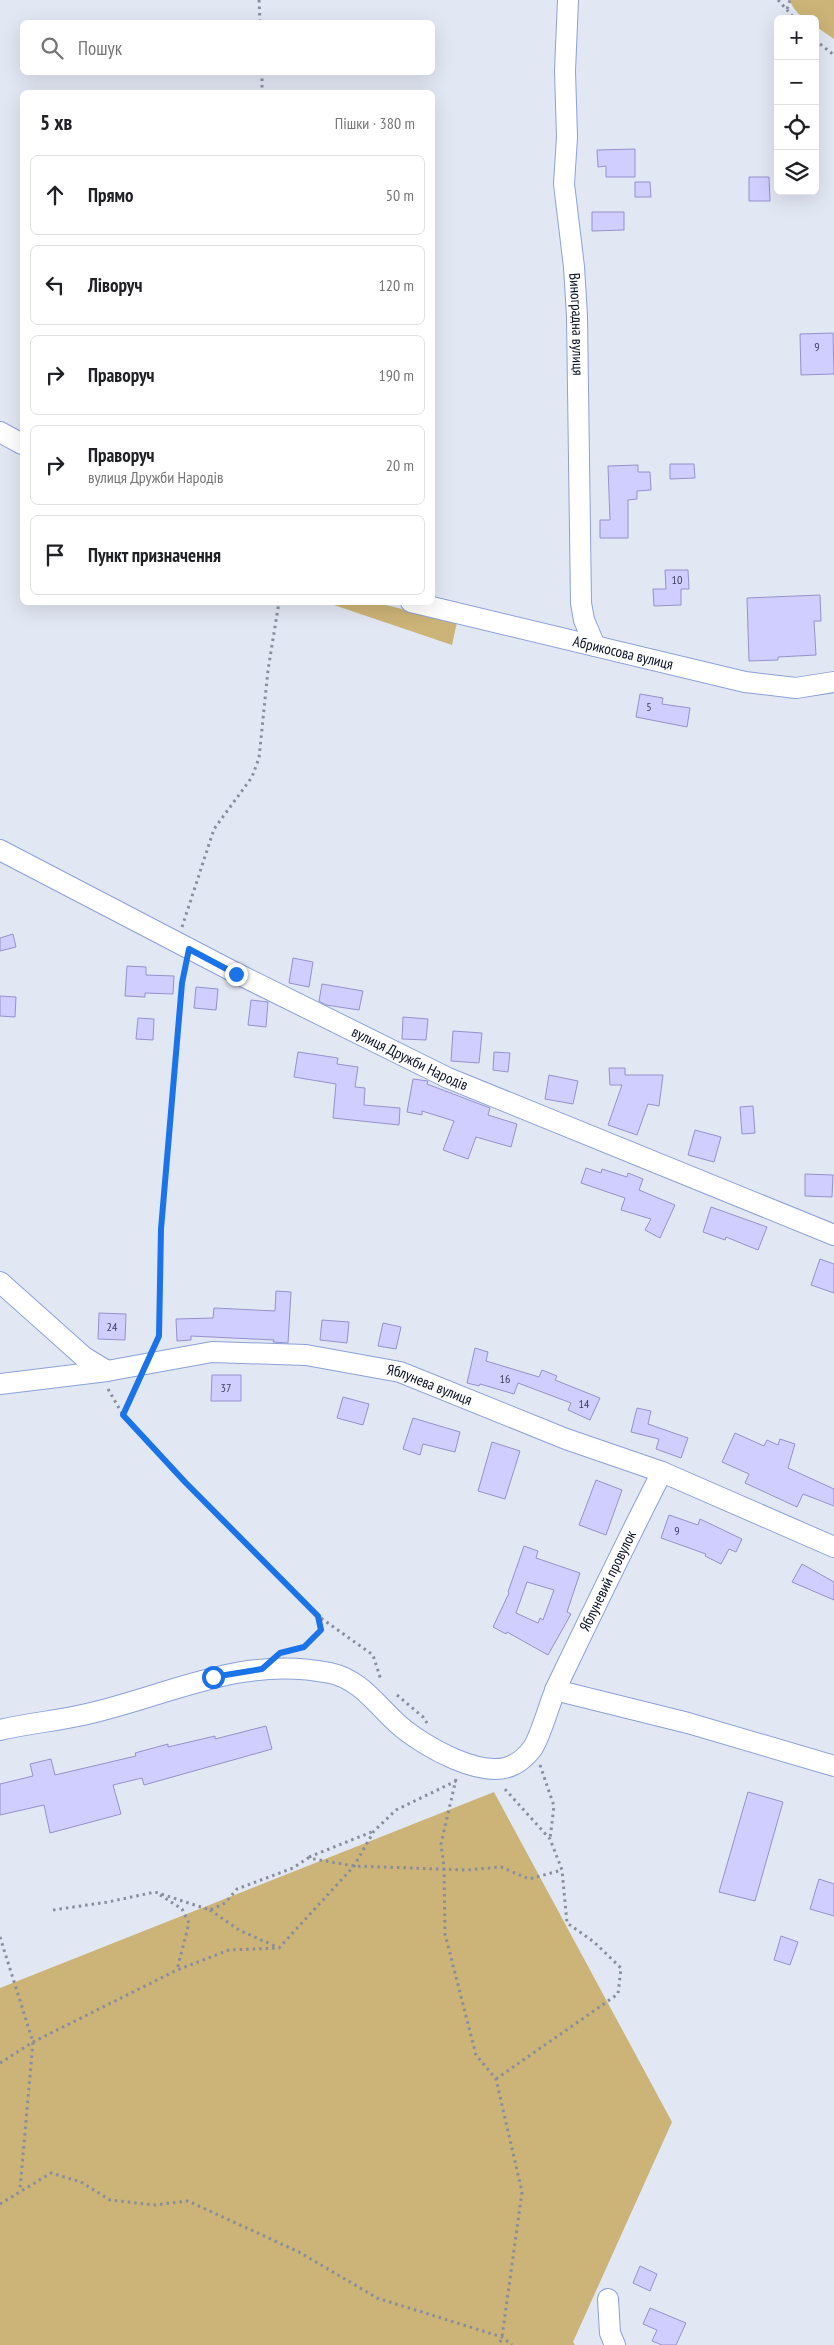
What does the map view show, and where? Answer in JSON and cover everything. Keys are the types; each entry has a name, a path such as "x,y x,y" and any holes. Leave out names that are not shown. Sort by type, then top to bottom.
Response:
{"street":[{"name":"Виноградна вулиця","path":"568,0 567,137 564,184 574,267 577,316 581,603 584,620 595,646"},
{"path":"0,432 20,443"},
{"name":"Абрикосова вулиця","path":"424,605 745,682 796,688 834,682"},
{"name":"вулиця Дружби Народів","path":"0,850 448,1078 834,1235"},
{"path":"0,1282 102,1371"},
{"name":"Яблунева вулиця","path":"0,1384 102,1371 212,1352 306,1355 400,1372 566,1439 662,1472 834,1547"},
{"name":"Яблуневий провулок","path":"533,1749 555,1690 662,1472"},
{"path":"0,1730 30,1722 87,1714 213,1677 241,1671 262,1669 292,1670 331,1674 360,1686 400,1726 446,1755 487,1769 502,1770 517,1763 533,1749"},
{"path":"555,1690 688,1723 834,1766"},
{"path":"608,2299 610,2333 615,2345"}],"path":[{"path":"259,0 260,20"},
{"path":"778,0 792,15"},
{"path":"787,9 790,0"},
{"path":"819,43 834,55"},
{"path":"262,75 262,90"},
{"path":"123,1415 159,1336 161,1229 182,983 182,944 186,922 192,893 214,828 252,777 259,758 268,670 279,605"},
{"path":"102,1371 123,1415 185,1482 318,1616 373,1655 382,1683"},
{"path":"288,1651 304,1647 321,1630 318,1616"},
{"path":"396,1694 423,1717 428,1724"},
{"path":"533,1749 554,1806 550,1839"},
{"path":"446,1755 456,1781 441,1844 444,1867 445,1934 476,2054 496,2079 522,2192 502,2337 499,2345"},
{"path":"0,2063 33,2042 177,1970 229,1950 279,1948 354,1866 374,1831 396,1810 456,1781 470,1770 487,1769 550,1839 562,1870 567,1923 594,1942 621,1968 618,1994 496,2079"},
{"path":"210,1910 225,1903 237,1889 293,1868 308,1858 374,1831"},
{"path":"308,1858 354,1866 444,1867 467,1870 501,1867 529,1879 562,1870"},
{"path":"53,1910 108,1902 155,1892 210,1910 239,1930 279,1948"},
{"path":"155,1892 182,1909 190,1924 177,1970"},
{"path":"0,1937 33,2042 20,2190"},
{"path":"0,2204 50,2173 80,2182 110,2200 155,2205 188,2201 299,2252 377,2298 502,2337 512,2345"}],"shaded area":[{"path":"789,0 834,0 834,39 819,29 819,15 800,15"},
{"path":"334,605 385,605 457,622 452,645"},
{"path":"494,1792 672,2122 573,2342 575,2345 0,2345 0,1988"}],"building":[{"path":"635,149 635,177 606,177 606,166 598,167 597,150"},
{"path":"749,177 769,177 770,201 749,201"},
{"path":"635,182 650,182 651,197 635,197"},
{"path":"592,212 624,212 624,230 592,231"},
{"path":"833,333 834,374 801,375 800,334"},
{"path":"670,464 694,464 695,478 670,479"},
{"path":"638,465 638,472 650,472 651,490 637,491 637,499 628,500 628,538 600,538 600,520 610,520 608,466"},
{"path":"665,570 688,570 689,589 681,589 681,605 654,606 653,589 666,589"},
{"path":"820,595 821,621 814,621 816,655 778,657 778,660 749,661 747,598"},
{"path":"640,694 663,698 662,704 690,708 687,727 636,717"},
{"path":"13,934 16,947 0,951 0,938"},
{"path":"293,958 313,962 309,987 289,983"},
{"path":"127,966 146,967 146,975 174,976 173,994 145,993 145,997 125,996"},
{"path":"322,984 363,991 359,1010 326,1005 319,1001"},
{"path":"196,987 218,989 216,1010 194,1008"},
{"path":"0,996 16,997 15,1017 0,1016"},
{"path":"251,1000 268,1002 266,1027 248,1025"},
{"path":"403,1017 428,1019 426,1040 402,1039"},
{"path":"138,1018 154,1019 153,1040 136,1039"},
{"path":"453,1031 482,1033 479,1063 451,1061"},
{"path":"298,1052 338,1058 337,1064 358,1067 355,1087 365,1088 364,1105 400,1108 399,1125 333,1118 336,1084 294,1077"},
{"path":"494,1052 510,1053 508,1072 493,1070"},
{"path":"609,1068 625,1068 625,1075 663,1075 659,1106 648,1104 637,1135 608,1125 622,1085 610,1085"},
{"path":"549,1075 578,1081 573,1104 545,1099"},
{"path":"413,1079 428,1081 427,1084 490,1108 488,1115 517,1124 511,1147 476,1137 468,1159 443,1150 454,1121 422,1111 422,1115 407,1112"},
{"path":"753,1106 755,1133 742,1134 740,1107"},
{"path":"695,1130 721,1137 714,1162 688,1155"},
{"path":"586,1168 601,1173 602,1169 627,1177 628,1173 643,1179 639,1190 675,1205 660,1238 645,1230 651,1219 621,1210 625,1198 581,1183"},
{"path":"805,1174 833,1175 832,1197 805,1196"},
{"path":"711,1207 767,1227 758,1250 726,1237 725,1240 703,1232"},
{"path":"820,1259 834,1264 834,1293 811,1285"},
{"path":"276,1291 291,1292 288,1343 273,1342 274,1340 191,1336 191,1340 177,1341 176,1319 213,1318 214,1308 275,1311"},
{"path":"99,1313 126,1314 125,1340 98,1339"},
{"path":"322,1320 349,1322 347,1343 320,1340"},
{"path":"383,1323 401,1327 396,1349 378,1346"},
{"path":"475,1348 488,1352 486,1361 539,1377 542,1370 557,1376 555,1380 600,1398 590,1420 568,1410 571,1403 518,1383 514,1394 480,1384 479,1386 467,1383"},
{"path":"212,1375 241,1375 241,1401 211,1401"},
{"path":"343,1397 369,1404 363,1425 337,1418"},
{"path":"637,1408 651,1411 648,1424 688,1438 681,1458 656,1449 659,1439 631,1432"},
{"path":"413,1418 460,1432 455,1452 423,1444 420,1455 403,1449"},
{"path":"735,1433 764,1446 767,1440 778,1445 780,1439 795,1444 788,1468 834,1489 834,1506 803,1494 797,1507 745,1483 749,1474 722,1462"},
{"path":"492,1442 520,1451 505,1499 478,1491"},
{"path":"596,1480 622,1490 606,1535 579,1525"},
{"path":"669,1515 698,1525 700,1519 742,1539 736,1552 729,1549 721,1564 705,1556 706,1554 661,1538"},
{"path":"524,1546 538,1551 536,1558 580,1573 567,1612 571,1614 548,1655 507,1632 506,1634 493,1627","holes":["527,1582 554,1590 543,1620 540,1618 538,1623 516,1613"]},
{"path":"802,1564 834,1582 834,1600 792,1582"},
{"path":"266,1726 272,1749 144,1785 142,1778 113,1785 121,1814 50,1833 44,1805 0,1815 0,1784 33,1776 30,1764 51,1759 55,1775 136,1756 135,1753 168,1744 168,1747 215,1736 215,1739"},
{"path":"748,1792 783,1802 755,1901 719,1892"},
{"path":"819,1879 834,1884 834,1916 810,1909"},
{"path":"781,1936 798,1942 790,1965 774,1960"},
{"path":"640,2266 657,2274 650,2291 633,2283"},
{"path":"650,2308 686,2323 676,2345 662,2345 652,2341 657,2330 643,2324"}],"route":[{"path":"213,1677 262,1669 280,1653 304,1647 321,1630 318,1616 185,1482 123,1415 159,1336 161,1229 182,983 189,949 236,974"}]}
